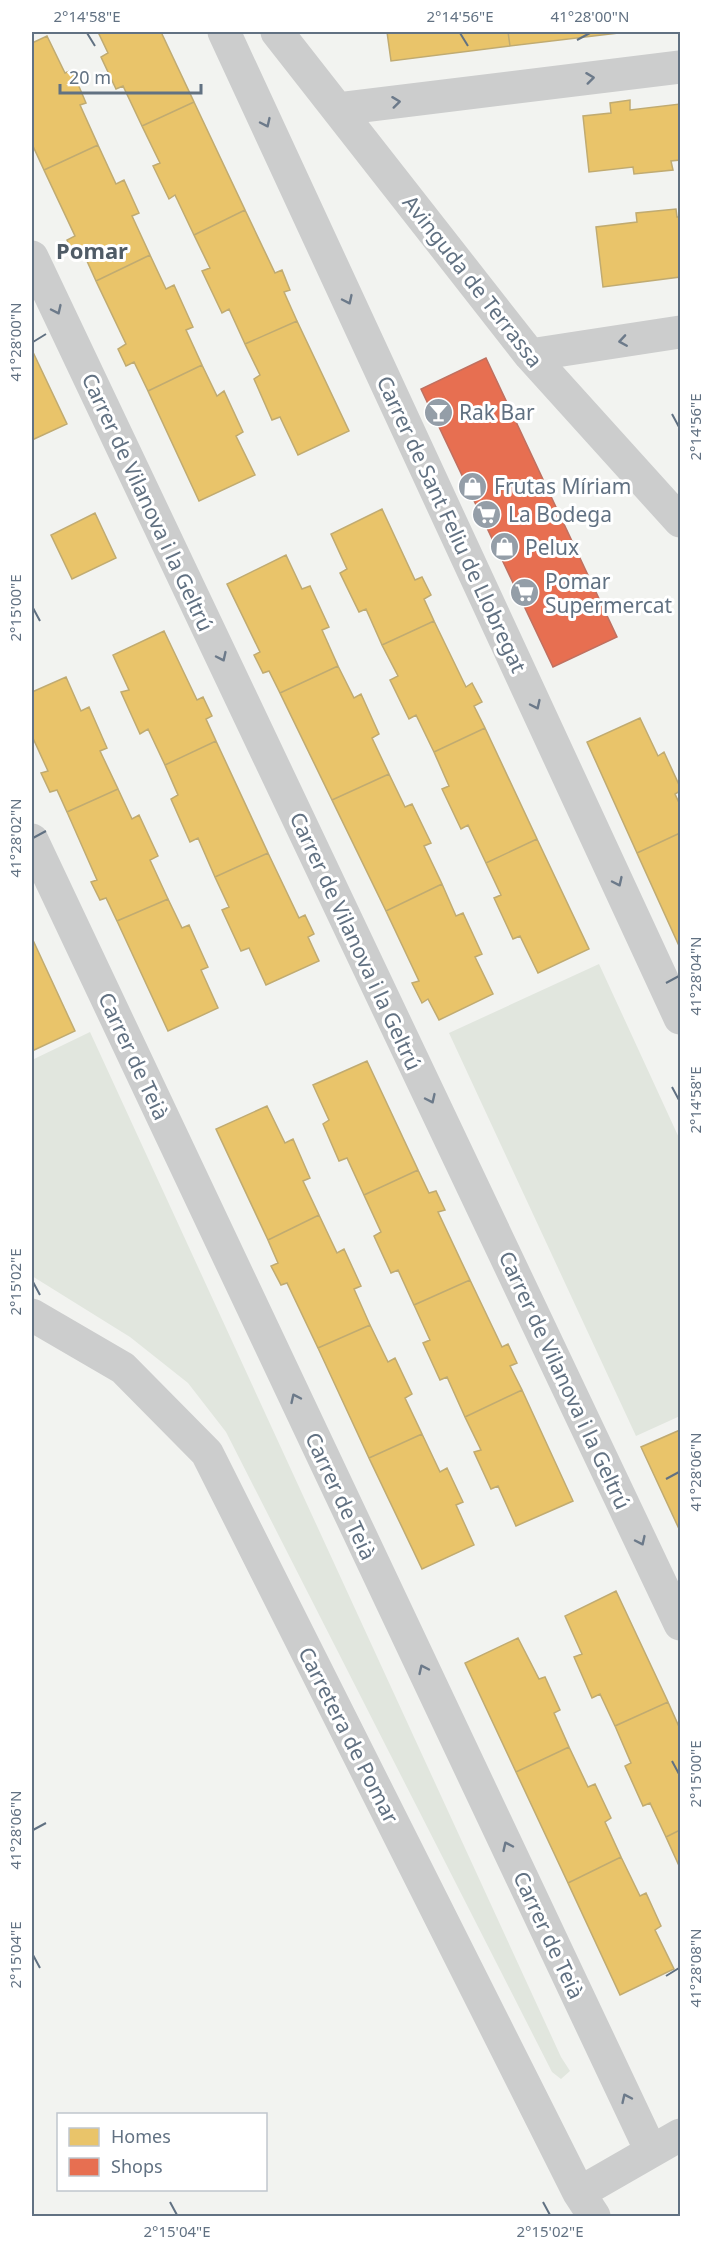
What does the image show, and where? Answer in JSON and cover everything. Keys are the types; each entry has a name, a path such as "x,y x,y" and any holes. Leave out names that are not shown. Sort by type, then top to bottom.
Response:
{"street":[{"name":"Carrer de Sant Feliu de Llobregat","path":"224,32 681,1017"},
{"name":"Avinguda de Terrassa","path":"277,32 530,355 681,521"},
{"path":"338,110 681,67"},
{"name":"Carrer de Vilanova i la Geltrú","path":"32,257 681,1624"},
{"path":"530,355 681,332"},
{"name":"Carrer de Teià","path":"32,840 651,2151"},
{"name":"Carretera de Pomar","path":"32,1315 123,1368 207,1453 586,2205"},
{"path":"586,2205 651,2151 681,2135"}],"shaded area":[{"path":"599,964 680,1140 680,1416 636,1436 449,1033"},
{"path":"90,1032 561,2057 570,2071 561,2079 552,2072 226,1432 188,1383 130,1337 32,1276 32,1060"}],"building: Homes":[{"path":"98,32 161,32 194,102 142,126 123,86 116,89 101,57 108,53"},
{"path":"387,32 508,32 510,46 391,61"},
{"path":"508,32 627,32 510,46"},
{"path":"47,36 65,73 72,70 86,103 80,105 98,145 44,170 32,144 32,43"},
{"path":"630,100 630,110 680,104 680,160 671,161 673,170 634,174 633,167 589,172 583,116 611,113 610,103"},
{"path":"194,102 245,210 194,235 175,195 169,199 153,166 160,163 142,126"},
{"path":"98,145 116,184 124,180 139,213 132,216 150,255 96,281 82,250 73,254 67,240 75,236 44,170"},
{"path":"676,209 677,217 680,217 680,277 603,287 596,227 637,222 636,213"},
{"path":"245,210 275,273 282,270 290,290 284,292 297,321 245,344 229,309 222,313 202,271 210,268 194,235"},
{"path":"150,255 166,289 174,285 193,327 186,330 202,365 148,391 134,362 126,366 118,349 126,344 96,281"},
{"path":"297,321 349,431 298,455 280,417 272,420 254,379 260,375 245,344"},
{"path":"32,350 67,424 32,440"},
{"path":"202,365 217,396 224,391 243,432 236,436 255,475 199,501 148,391"},
{"path":"382,509 415,580 422,577 431,595 424,599 434,621 382,645 366,609 359,612 340,573 347,569 331,534"},
{"path":"95,513 116,558 72,579 51,535"},
{"path":"286,555 302,589 310,586 329,627 322,630 338,666 280,693 269,671 263,673 254,655 260,652 227,584"},
{"path":"434,621 466,687 472,683 482,702 474,706 485,728 434,752 416,715 409,719 390,680 398,676 382,645"},
{"path":"164,631 197,700 203,697 212,716 206,719 216,741 165,765 148,729 140,734 121,692 129,690 113,655"},
{"path":"338,666 354,698 361,694 379,734 372,738 389,774 332,800 280,693"},
{"path":"66,677 81,711 89,707 107,748 100,751 118,789 67,812 57,790 50,792 41,773 48,771 32,736 32,692"},
{"path":"640,718 658,756 664,752 680,787 680,791 675,794 680,805 680,833 637,853 587,742"},
{"path":"485,728 537,839 486,863 468,825 461,829 442,789 449,786 434,752"},
{"path":"216,741 268,853 215,877 198,838 190,842 171,799 178,795 165,765"},
{"path":"389,774 405,807 412,804 431,843 424,846 442,884 386,911 332,800"},
{"path":"118,789 132,819 139,815 158,856 150,860 168,899 117,921 106,898 100,900 91,882 97,880 67,812"},
{"path":"680,833 680,948 637,853"},
{"path":"537,839 589,949 538,973 520,936 513,939 494,898 501,895 486,863"},
{"path":"268,853 299,918 305,915 314,934 308,937 319,961 266,985 249,948 241,951 222,910 229,907 215,877"},
{"path":"442,884 456,916 463,913 482,954 475,957 493,994 439,1020 428,999 422,1003 412,983 419,981 386,911"},
{"path":"168,899 182,928 189,925 208,967 201,970 218,1008 168,1031 117,921"},
{"path":"32,938 75,1031 32,1051"},
{"path":"367,1061 418,1170 364,1195 347,1158 339,1161 323,1124 329,1120 313,1085"},
{"path":"267,1106 285,1143 293,1139 310,1178 303,1181 319,1215 268,1240 216,1129"},
{"path":"418,1170 429,1193 436,1191 445,1210 438,1212 470,1280 414,1305 398,1270 391,1273 374,1236 381,1232 364,1195"},
{"path":"319,1215 337,1253 344,1249 361,1286 354,1289 370,1325 318,1348 287,1283 281,1285 271,1266 278,1263 268,1240"},
{"path":"470,1280 502,1347 508,1344 517,1363 510,1366 522,1390 465,1417 447,1377 440,1380 423,1343 430,1340 414,1305"},
{"path":"370,1325 388,1362 395,1358 412,1394 405,1398 422,1434 369,1458 318,1348"},
{"path":"522,1390 573,1501 516,1526 498,1486 491,1489 474,1452 481,1450 465,1417"},
{"path":"680,1430 680,1531 641,1447"},
{"path":"422,1434 440,1472 447,1468 463,1502 456,1505 474,1545 422,1569 369,1458"},
{"path":"616,1591 668,1702 615,1726 600,1694 592,1698 574,1657 582,1654 565,1616"},
{"path":"518,1638 539,1679 545,1677 560,1710 554,1713 569,1747 516,1772 465,1663"},
{"path":"668,1702 680,1729 680,1830 666,1837 650,1803 643,1806 625,1766 631,1763 615,1726"},
{"path":"569,1747 588,1787 595,1784 611,1818 605,1822 621,1857 568,1883 516,1772"},
{"path":"680,1830 680,1868 666,1837"},
{"path":"621,1857 640,1896 646,1893 661,1926 655,1930 674,1969 620,1995 568,1883"}],"building: Shops":[{"path":"486,358 617,637 553,667 421,389"}],"place":[{"name":"Rak Bar","path":"438,412"},
{"name":"Frutas Míriam","path":"473,486"},
{"name":"La Bodega","path":"487,514"},
{"name":"Pelux","path":"504,547"},
{"name":"Pomar Supermercat","path":"524,593"}],"district":[{"name":"Pomar","path":"92,250"}]}
